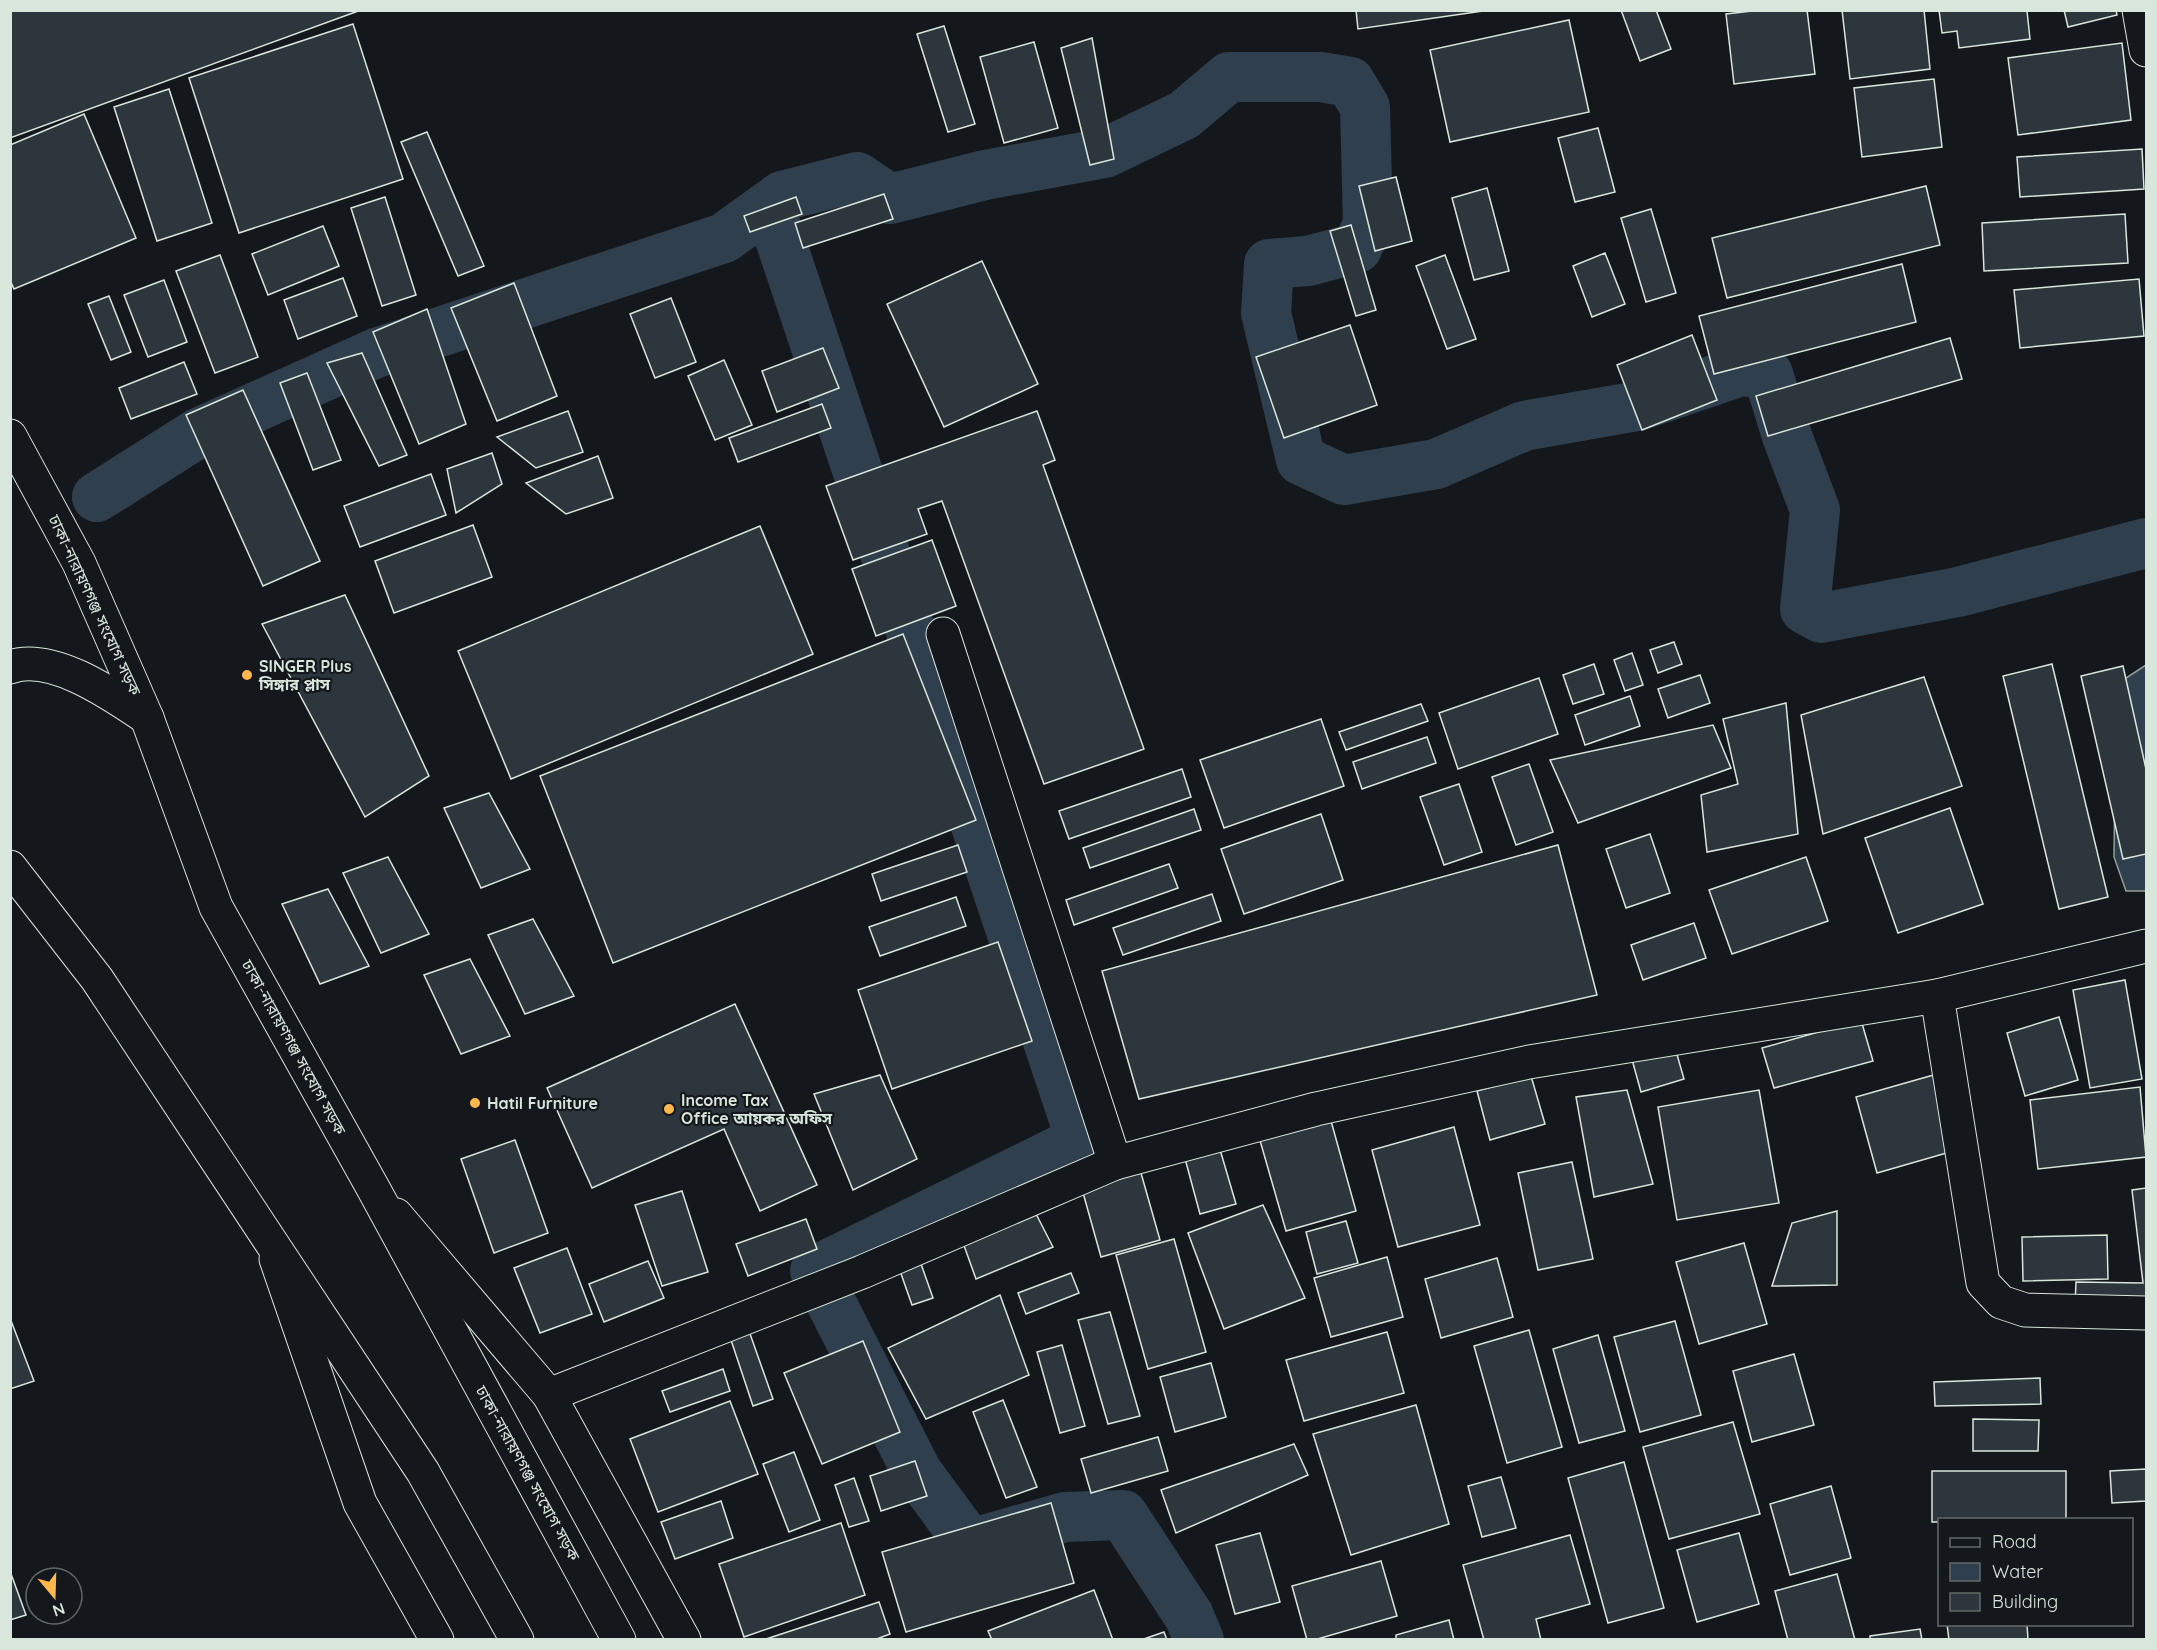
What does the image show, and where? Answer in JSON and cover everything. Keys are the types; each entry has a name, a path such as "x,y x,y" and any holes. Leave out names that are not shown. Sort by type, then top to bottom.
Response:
{"street":[{"path":"2139,10 2146,50"},
{"name":"ঢাকা-নারায়ণগঞ্জ সংযোগ সড়ক","path":"10,436 79,563 147,718 216,907 373,1188 619,1640"},
{"path":"943,634 1115,1163"},
{"path":"10,667 22,663 52,666 106,691 147,718"},
{"path":"10,867 97,979 423,1472 517,1640"},
{"path":"549,1395 862,1272 1115,1163 1316,1109 1529,1062 1937,996 2146,946"},
{"path":"1937,996 1983,1283 2001,1302 2025,1310 2146,1313"},
{"path":"373,1188 549,1395 684,1640"},
{"path":"269,1241 360,1503 437,1640"}],"water":[{"path":"2146,665 2146,891 2126,891 2114,857 2116,694 2126,678"}],"building":[{"path":"10,10 361,10 10,138"},
{"path":"1356,10 1490,10 1358,29"},
{"path":"1621,10 1656,10 1671,49 1640,61"},
{"path":"1761,10 1807,10 1815,74 1734,84 1726,14"},
{"path":"1842,10 1924,10 1930,69 1850,79"},
{"path":"1939,10 2035,10 2027,11 2030,39 1959,48 1957,31 1942,33"},
{"path":"2064,10 2116,10 2117,15 2068,27"},
{"path":"1569,20 1589,112 1450,142 1430,50"},
{"path":"353,24 403,179 239,233 189,78"},
{"path":"944,26 975,124 948,132 917,34"},
{"path":"1092,38 1114,159 1090,165 1061,48"},
{"path":"1034,42 1058,128 1004,143 980,57"},
{"path":"2122,43 2131,120 2018,135 2008,58"},
{"path":"1934,79 1942,147 1862,157 1854,88"},
{"path":"169,89 212,223 157,241 114,107"},
{"path":"84,114 136,238 14,289 10,280 10,145"},
{"path":"1598,128 1615,192 1575,202 1558,138"},
{"path":"427,132 484,266 458,276 401,142"},
{"path":"2142,149 2144,189 2020,197 2017,157"},
{"path":"1396,177 1412,241 1375,251 1359,186"},
{"path":"1926,186 1940,245 1727,298 1712,238"},
{"path":"1487,188 1509,271 1474,280 1452,198"},
{"path":"884,194 893,219 803,248 795,223"},
{"path":"385,197 416,295 382,306 351,208"},
{"path":"796,197 802,214 750,232 744,216"},
{"path":"1651,209 1676,293 1646,302 1621,218"},
{"path":"2125,214 2128,263 1984,271 1982,223"},
{"path":"1351,225 1376,310 1356,316 1330,231"},
{"path":"323,226 339,266 268,295 252,254"},
{"path":"1605,253 1625,304 1592,317 1573,266"},
{"path":"220,255 258,357 215,373 176,271"},
{"path":"1445,255 1476,339 1447,349 1416,266"},
{"path":"982,261 1038,384 944,427 887,304"},
{"path":"1902,264 1916,322 1714,374 1699,316"},
{"path":"343,278 357,316 298,339 284,300"},
{"path":"2139,279 2144,336 2020,348 2014,290"},
{"path":"164,280 187,342 148,357 124,295"},
{"path":"514,283 557,396 497,421 451,308"},
{"path":"109,296 131,352 111,360 88,304"},
{"path":"671,298 696,362 655,378 630,314"},
{"path":"427,309 466,424 419,444 373,332"},
{"path":"1350,325 1377,405 1284,438 1256,357"},
{"path":"1692,335 1717,400 1642,430 1617,365"},
{"path":"1950,338 1962,379 1768,436 1756,396"},
{"path":"823,348 839,388 777,412 762,371"},
{"path":"362,353 407,455 379,466 327,363"},
{"path":"724,360 752,425 715,440 688,376"},
{"path":"184,362 197,394 131,419 119,388"},
{"path":"307,373 341,460 313,470 280,383"},
{"path":"243,390 320,561 263,586 186,415"},
{"path":"822,404 831,428 738,462 729,438"},
{"path":"568,411 583,452 536,468 497,437"},
{"path":"1037,411 1055,460 1043,465 1144,749 1044,784 942,501 918,509 927,534 853,560 826,486"},
{"path":"492,453 502,484 456,513 447,469"},
{"path":"598,456 613,498 566,514 526,483"},
{"path":"431,474 446,515 360,547 344,506"},
{"path":"473,525 492,577 394,613 375,561"},
{"path":"760,526 813,654 511,779 458,651"},
{"path":"932,540 956,606 876,636 852,569"},
{"path":"345,595 429,776 365,817 262,624"},
{"path":"903,634 976,820 613,963 540,776"},
{"path":"1674,642 1682,664 1658,673 1650,650"},
{"path":"1632,653 1643,685 1625,691 1614,660"},
{"path":"1594,664 1604,694 1573,704 1563,675"},
{"path":"2052,664 2108,897 2059,909 2003,676"},
{"path":"2123,666 2146,769 2146,854 2123,859 2081,676"},
{"path":"1700,675 1710,703 1668,718 1658,689"},
{"path":"1924,677 1962,786 1823,834 1801,715"},
{"path":"1539,678 1558,734 1458,769 1439,713"},
{"path":"1630,696 1640,726 1585,745 1575,715"},
{"path":"1786,703 1798,834 1707,852 1701,795 1738,784 1723,719"},
{"path":"1421,704 1428,721 1346,750 1339,732"},
{"path":"1321,719 1344,786 1224,828 1200,760"},
{"path":"1713,725 1731,768 1578,823 1550,760"},
{"path":"1427,737 1436,763 1362,789 1353,762"},
{"path":"1529,764 1553,832 1516,845 1492,777"},
{"path":"1182,769 1191,797 1069,839 1059,811"},
{"path":"1459,784 1482,852 1444,865 1420,797"},
{"path":"489,793 530,869 481,888 444,808"},
{"path":"1950,808 1983,904 1898,933 1865,838"},
{"path":"1194,809 1201,830 1090,868 1083,848"},
{"path":"1321,814 1343,880 1244,914 1221,849"},
{"path":"1650,834 1670,893 1626,908 1606,849"},
{"path":"958,845 967,872 881,901 872,874"},
{"path":"1558,845 1597,995 1139,1099 1102,971"},
{"path":"388,857 429,934 381,953 343,873"},
{"path":"1806,857 1828,921 1732,954 1709,890"},
{"path":"1169,864 1178,888 1074,925 1066,900"},
{"path":"328,889 369,966 320,984 282,904"},
{"path":"1212,894 1221,921 1123,955 1113,928"},
{"path":"956,897 966,926 880,956 869,927"},
{"path":"533,919 574,996 525,1014 488,935"},
{"path":"1694,923 1706,958 1643,980 1631,945"},
{"path":"998,942 1032,1041 892,1089 858,990"},
{"path":"470,959 510,1036 461,1054 424,975"},
{"path":"2125,980 2142,1079 2090,1088 2073,990"},
{"name":"Income Tax Office আয়কর অফিস","path":"735,1004 817,1185 760,1211 724,1129 592,1188 547,1088"},
{"path":"2059,1017 2078,1080 2025,1096 2007,1033"},
{"path":"1861,1020 1873,1061 1774,1088 1762,1048"},
{"path":"1674,1044 1684,1079 1641,1092 1631,1056"},
{"path":"1937,1074 1957,1150 1877,1173 1856,1097"},
{"path":"880,1075 917,1159 853,1190 814,1094"},
{"path":"1531,1076 1545,1124 1490,1140 1477,1091"},
{"path":"2140,1087 2146,1157 2038,1169 2030,1100"},
{"path":"1627,1090 1653,1184 1594,1197 1576,1097"},
{"path":"1759,1090 1779,1203 1677,1220 1658,1107"},
{"path":"1328,1110 1356,1211 1286,1231 1257,1130"},
{"path":"1454,1127 1480,1225 1398,1247 1372,1150"},
{"path":"515,1140 548,1233 494,1253 461,1159"},
{"path":"1219,1146 1236,1204 1200,1214 1184,1155"},
{"path":"1572,1162 1593,1259 1538,1270 1518,1173"},
{"path":"1139,1166 1160,1240 1101,1257 1080,1182"},
{"path":"2146,1188 2146,1305 2075,1305 2076,1282 2143,1283 2132,1190"},
{"path":"682,1191 708,1272 662,1286 635,1205"},
{"path":"1263,1205 1305,1298 1224,1329 1188,1233"},
{"path":"1034,1210 1053,1247 976,1279 962,1240"},
{"path":"1837,1211 1837,1285 1772,1286 1792,1223"},
{"path":"806,1219 817,1249 748,1276 736,1244"},
{"path":"1346,1221 1358,1263 1317,1274 1306,1232"},
{"path":"2107,1235 2108,1279 2023,1281 2022,1237"},
{"path":"1174,1239 1206,1352 1148,1369 1116,1255"},
{"path":"1744,1243 1767,1324 1699,1344 1676,1262"},
{"path":"567,1248 592,1314 540,1333 514,1268"},
{"path":"1387,1257 1403,1317 1331,1337 1314,1278"},
{"path":"1497,1258 1513,1317 1441,1338 1425,1279"},
{"path":"648,1261 664,1298 604,1322 589,1284"},
{"path":"920,1261 933,1298 912,1305 899,1268"},
{"path":"1071,1273 1079,1293 1026,1314 1018,1293"},
{"path":"1000,1295 1029,1375 926,1419 888,1348"},
{"path":"1110,1312 1140,1416 1108,1424 1078,1320"},
{"path":"10,1318 34,1381 10,1389"},
{"path":"1675,1321 1701,1415 1640,1432 1614,1337"},
{"path":"1529,1330 1562,1447 1507,1463 1474,1346"},
{"path":"749,1331 773,1399 753,1406 730,1337"},
{"path":"1387,1332 1404,1393 1304,1421 1286,1360"},
{"path":"1598,1335 1625,1431 1579,1443 1553,1349"},
{"path":"863,1341 900,1432 822,1464 784,1373"},
{"path":"1062,1345 1085,1426 1060,1433 1037,1352"},
{"path":"1794,1354 1814,1425 1752,1442 1733,1371"},
{"path":"1211,1363 1226,1417 1175,1432 1160,1377"},
{"path":"723,1369 730,1391 670,1412 662,1391"},
{"path":"2040,1378 2041,1404 1935,1406 1934,1382"},
{"path":"1003,1400 1037,1487 1006,1498 973,1412"},
{"path":"730,1401 758,1474 658,1512 630,1439"},
{"path":"1416,1405 1449,1524 1351,1555 1313,1434"},
{"path":"1973,1419 2039,1420 2038,1451 1973,1451"},
{"path":"1733,1422 1760,1514 1669,1539 1643,1447"},
{"path":"1158,1437 1168,1471 1091,1493 1081,1459"},
{"path":"1294,1444 1308,1475 1176,1533 1161,1490"},
{"path":"794,1452 820,1520 789,1532 763,1464"},
{"path":"915,1461 927,1496 881,1511 870,1476"},
{"path":"1624,1462 1664,1608 1608,1623 1568,1478"},
{"path":"2146,1469 2146,1501 2112,1503 2110,1471"},
{"path":"1932,1471 2066,1471 2066,1518 1938,1518 1938,1522 1932,1522"},
{"path":"1501,1477 1516,1528 1482,1537 1468,1486"},
{"path":"854,1478 869,1521 849,1527 835,1485"},
{"path":"1831,1486 1851,1558 1790,1575 1770,1504"},
{"path":"721,1501 733,1538 675,1559 661,1522"},
{"path":"1051,1503 1074,1583 906,1632 882,1552"},
{"path":"841,1523 865,1595 744,1637 719,1564"},
{"path":"1260,1533 1280,1602 1235,1614 1216,1545"},
{"path":"1739,1533 1759,1604 1697,1622 1677,1550"},
{"path":"1570,1535 1590,1604 1536,1619 1541,1640 1484,1640 1463,1565"},
{"path":"1381,1561 1397,1616 1314,1640 1307,1640 1292,1586"},
{"path":"10,1571 24,1610 24,1616 10,1620"},
{"path":"1837,1574 1855,1640 1788,1640 1775,1591"},
{"path":"1094,1590 1113,1640 992,1640 988,1631"},
{"path":"879,1602 890,1634 874,1640 763,1640"},
{"path":"1449,1620 1454,1640 1396,1640 1396,1635"},
{"path":"1947,1626 2027,1626 2028,1640 1949,1640"},
{"path":"1920,1629 1922,1640 1870,1640 1870,1636"},
{"path":"1164,1632 1167,1640 1141,1640"}],"waterway":[{"path":"97,497 198,433 376,353 724,238 782,196 857,177 890,199 985,175 1105,153 1184,115 1229,77 1321,77 1350,82 1365,107 1368,224 1357,248 1308,261 1269,264 1266,313 1301,460 1344,480 1436,464 1524,426 1638,406 1741,371 1768,374 1787,436 1815,510 1805,609 1821,618 1958,592 2146,543"},
{"path":"769,206 1081,1140 815,1271 917,1472 970,1544 1065,1517 1123,1515 1189,1616 1199,1640"}],"place":[{"name":"SINGER Plus সিঙ্গার প্লাস","path":"247,675"},
{"name":"Hatil Furniture","path":"475,1103"},
{"name":"Income Tax Office আয়কর অফিস","path":"669,1109"}]}
